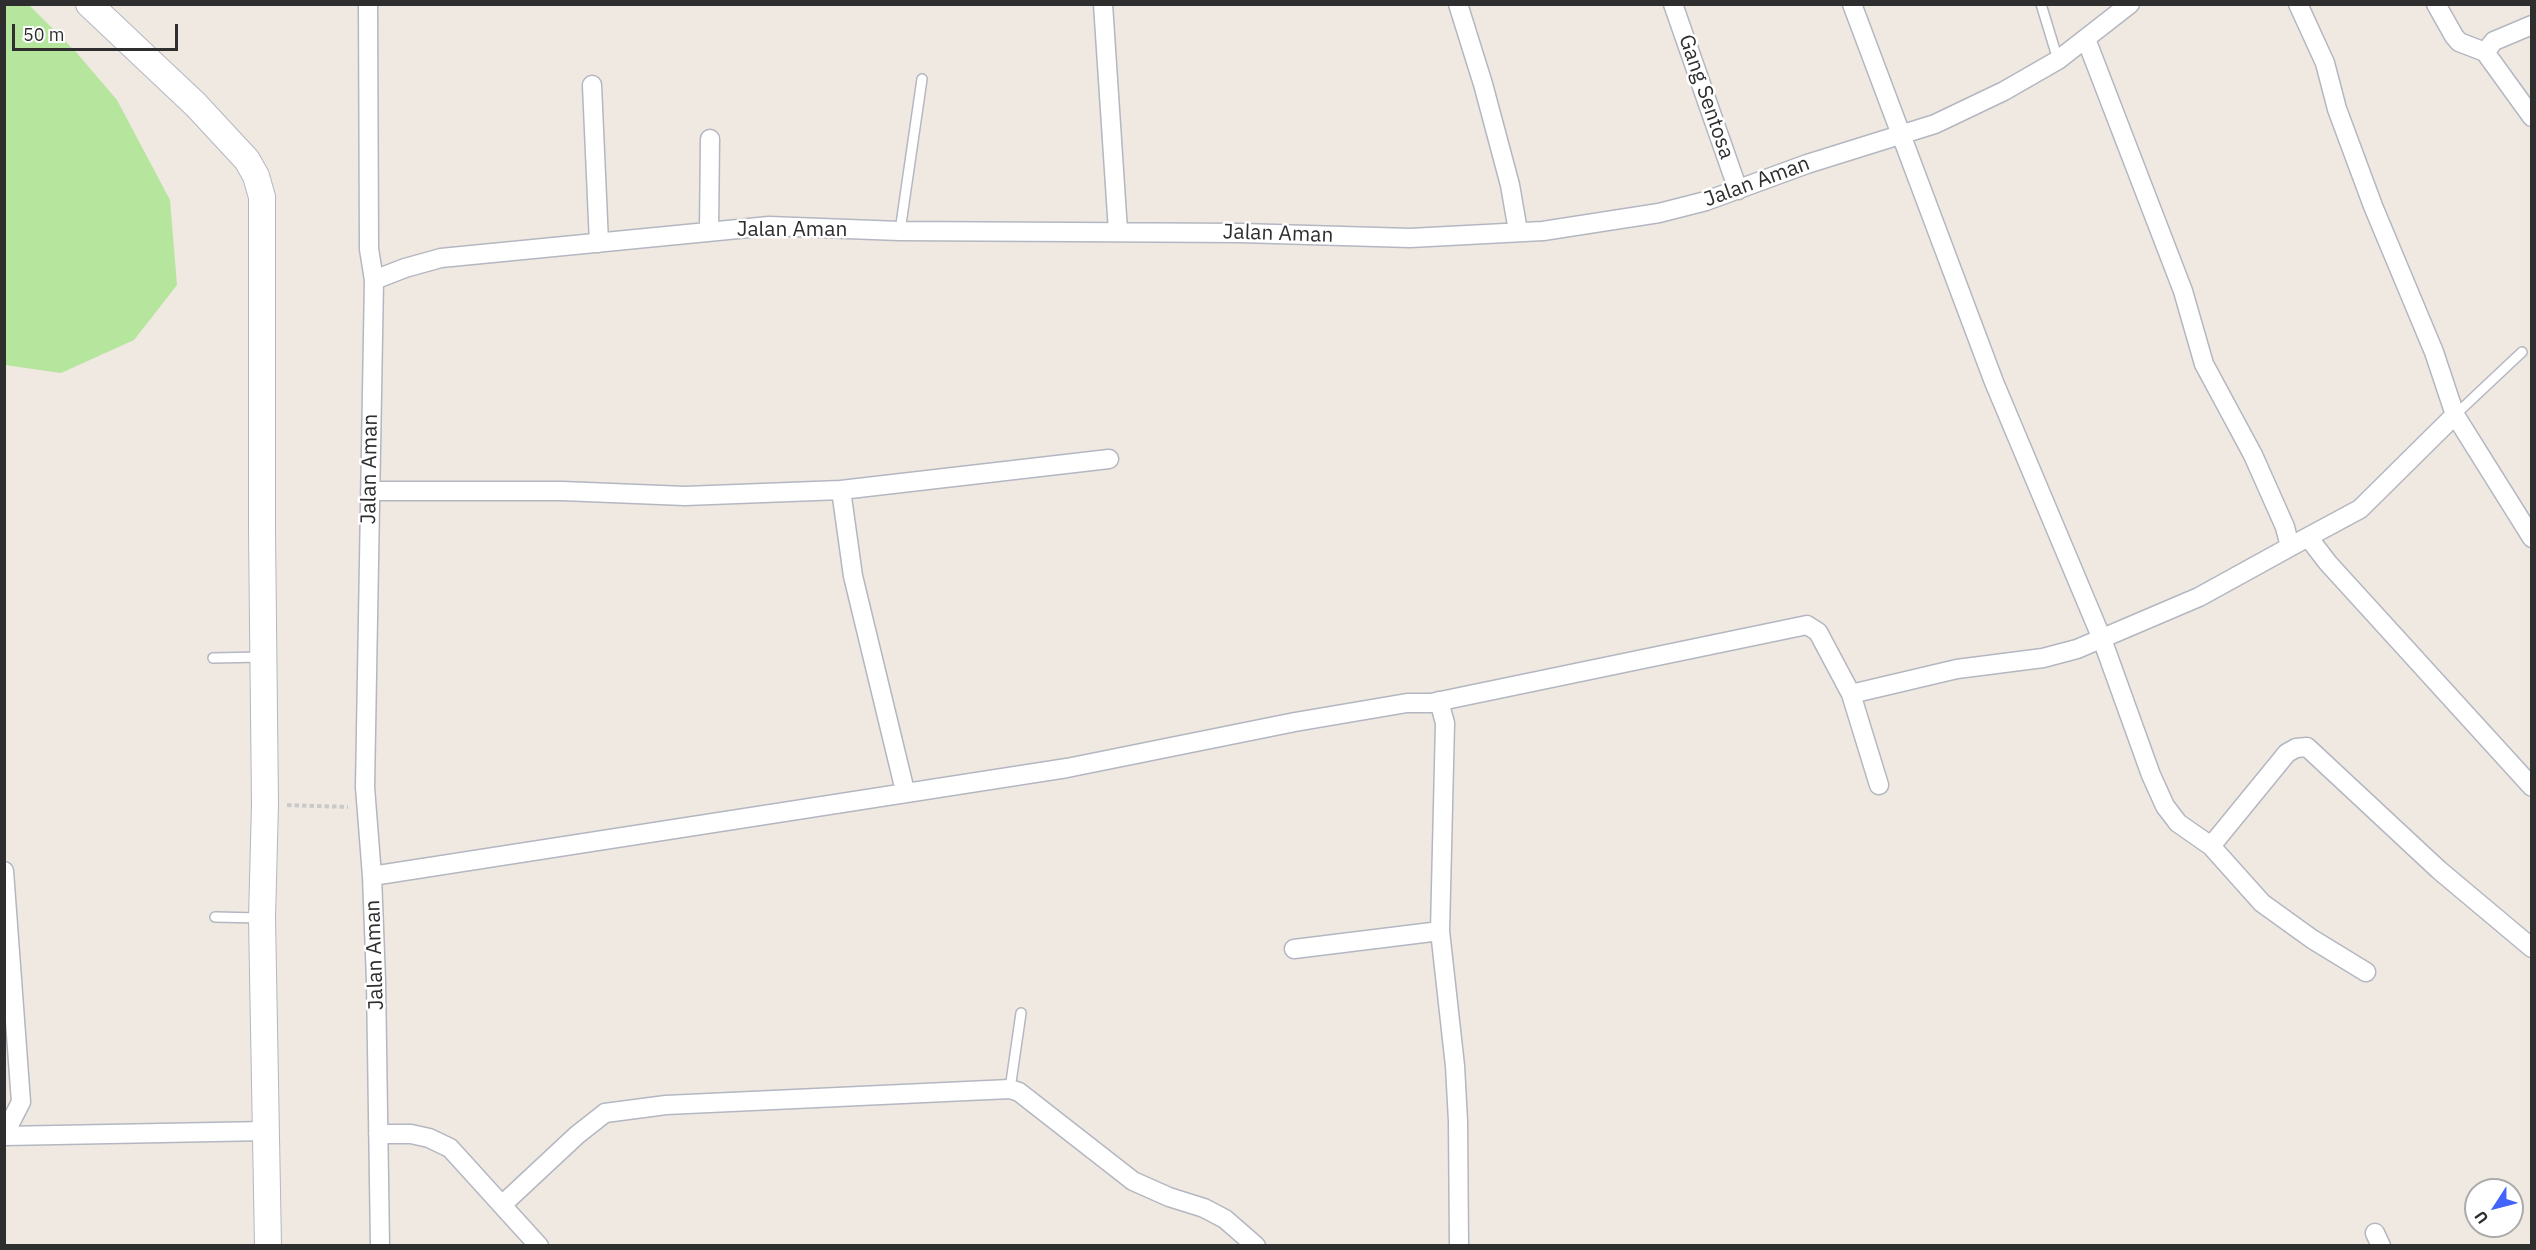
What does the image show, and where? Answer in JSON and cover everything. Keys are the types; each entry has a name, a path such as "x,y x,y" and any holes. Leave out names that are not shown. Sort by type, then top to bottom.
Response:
{"street":[{"path":"89,4 196,105 247,160 256,176 262,197 265,804 262,918 268,1245"},
{"path":"368,4 369,249 374,280"},
{"path":"1103,4 1118,231"},
{"path":"1458,4 1484,84 1510,185 1518,231"},
{"name":"Gang Sentosa","path":"1673,4 1738,190"},
{"path":"1852,4 1994,382 2102,639 2165,806 2178,824 2211,846 2262,903 2312,939 2366,972"},
{"name":"Jalan Aman","path":"380,1245 372,876 365,787 374,280 441,258 769,226 900,231 1118,231 1410,238 1543,231 1659,213 1706,201 1807,164 1935,124 2004,91 2058,60 2130,4"},
{"path":"2298,4 2325,63 2337,109 2361,174 2434,352 2455,416 2532,538"},
{"path":"2436,4 2444,22 2459,42 2485,52 2532,117"},
{"path":"2485,52 2494,41 2532,25"},
{"path":"2086,39 2183,291 2204,364 2253,455 2285,527 2290,547"},
{"path":"592,85 599,243"},
{"path":"709,231 710,139"},
{"path":"1851,694 1957,669 2043,658 2078,649 2199,597 2360,509 2455,416"},
{"path":"370,491 562,491 685,496 841,490 1110,459"},
{"path":"841,490 853,576 905,791"},
{"path":"2308,537 2532,787"},
{"path":"372,876 905,791 1067,768 1295,722 1407,703 1431,703 1807,625 1818,632 1839,667 1851,694 1879,785"},
{"path":"1438,701 1445,723 1440,930 1456,1077 1459,1245"},
{"path":"2211,846 2287,753 2296,748 2307,747 2439,870 2532,948"},
{"path":"4,871 21,1102 4,1136 266,1131"},
{"path":"1294,949 1440,930"},
{"path":"502,1205 577,1135 605,1113 666,1105 1010,1089 1019,1092 1133,1181 1169,1197 1204,1208 1225,1219 1256,1245"},
{"path":"378,1134 411,1134 429,1138 450,1148 538,1245"}],"lane":[{"path":"2041,4 2058,60"},
{"path":"900,231 922,79"},
{"path":"2455,416 2522,352"},
{"path":"213,658 264,657"},
{"path":"215,917 262,918"},
{"path":"1010,1089 1021,1013"}],"path":[{"path":"265,804 367,808"}],"green space":[{"path":"5,4 29,5 76,52 117,100 170,200 177,285 134,340 61,373 5,365"}]}
